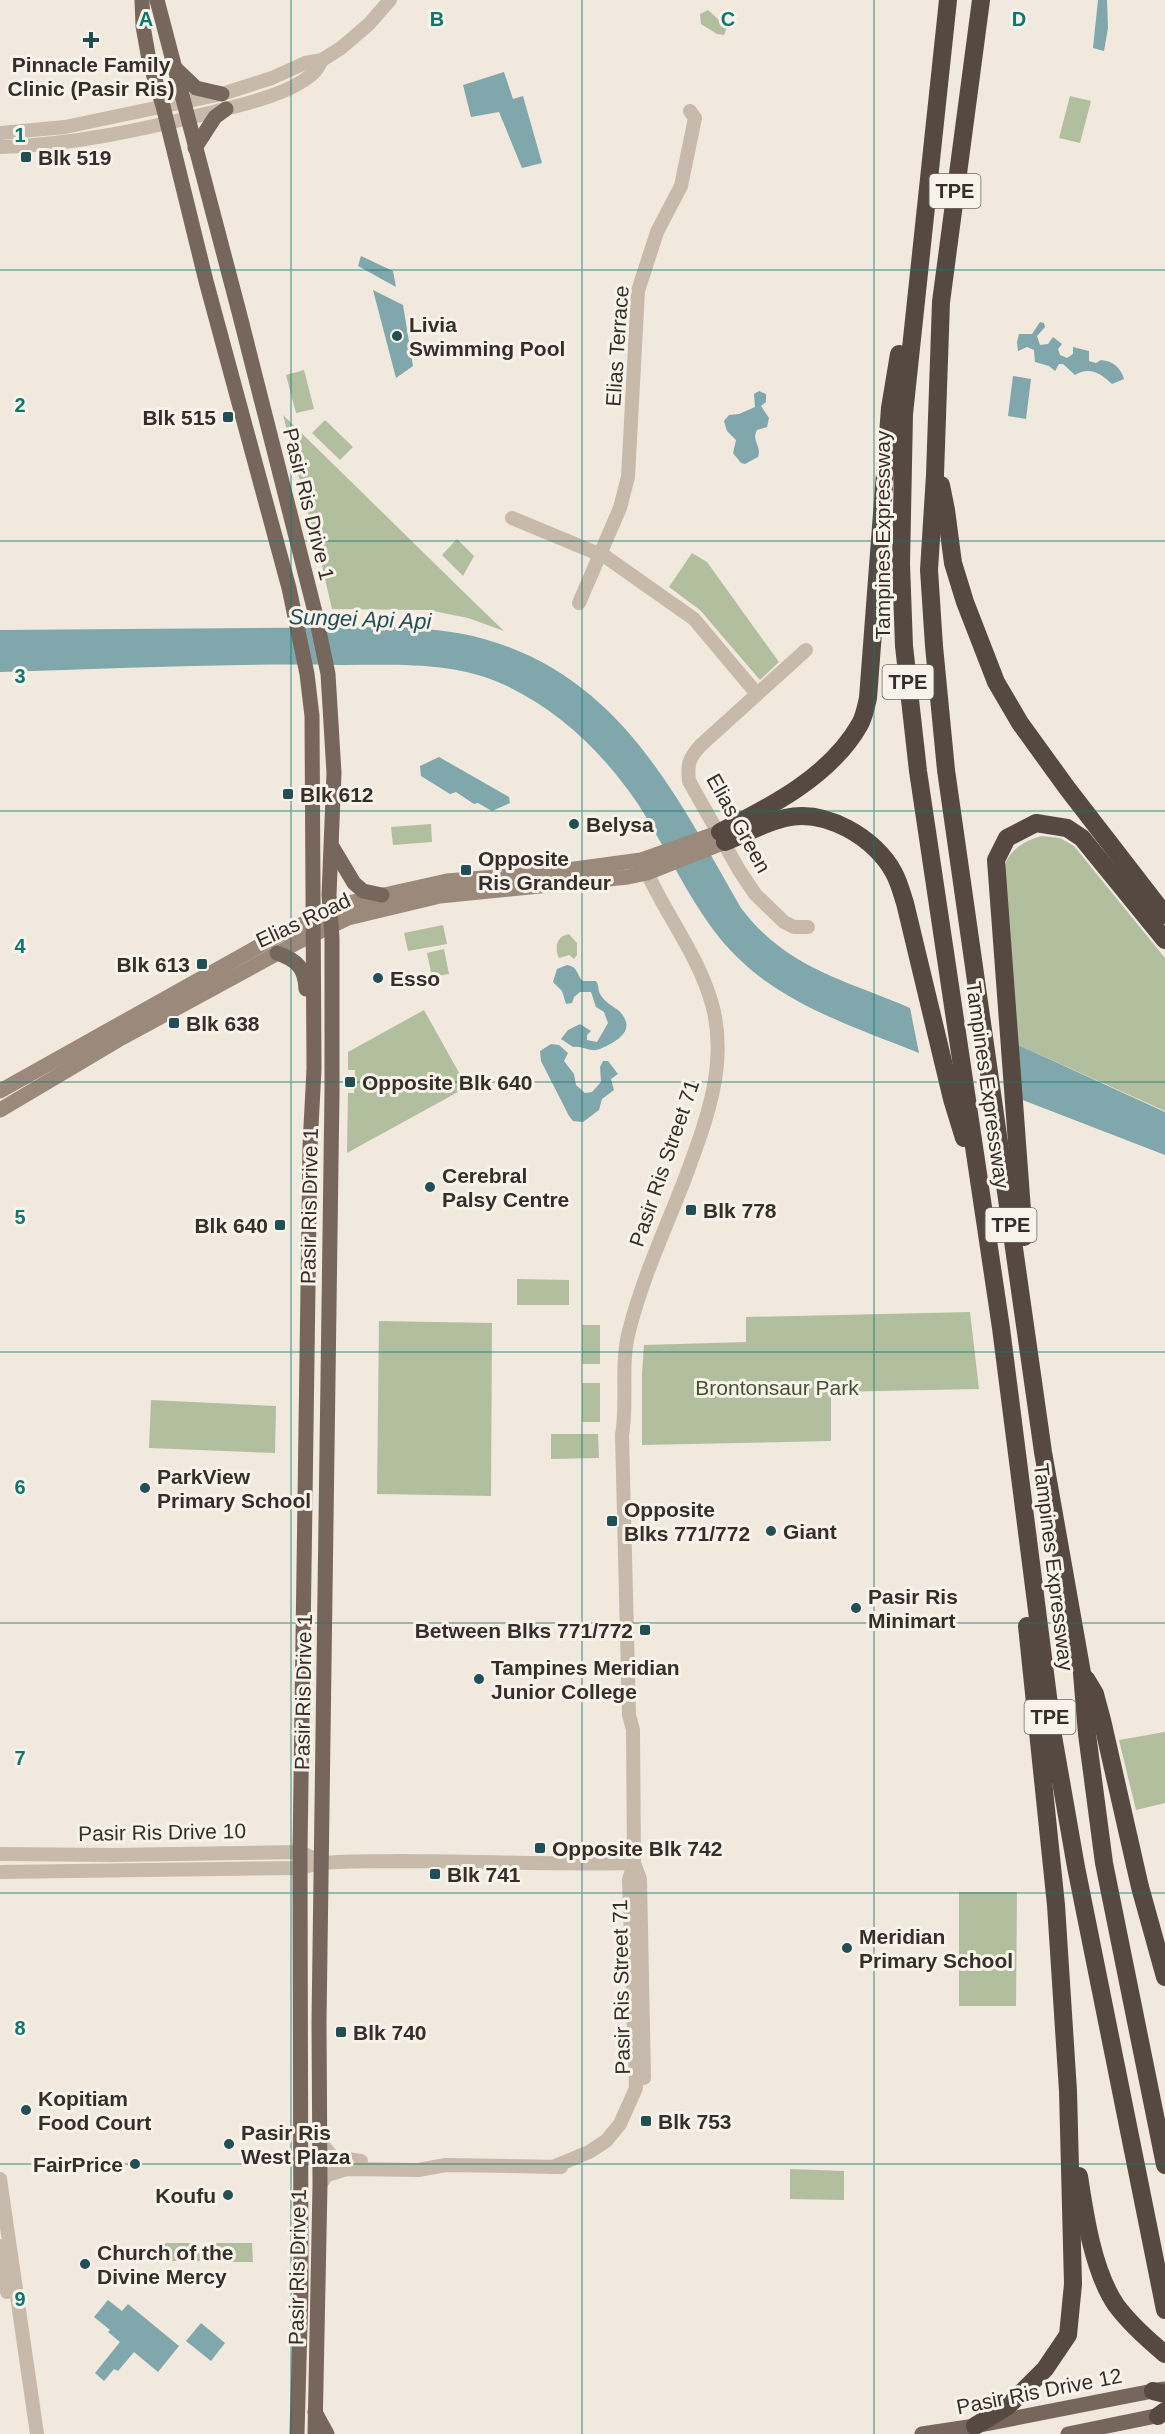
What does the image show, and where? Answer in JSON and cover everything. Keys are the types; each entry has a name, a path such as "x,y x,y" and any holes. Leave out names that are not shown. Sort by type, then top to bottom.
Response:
{"highway":[{"name":"Tampines Expressway","path":"948,0 904,414 901,564 904,646 918,771 980,1184 1041,1649 1068,1824 1165,2310"},
{"name":"Tampines Expressway","path":"981,5 941,302 929,570 933,646 946,770 1043,1452 1082,1672 1087,1734 1104,1863 1165,2165"},
{"path":"714,841 764,810 821,769 845,746 861,723 868,698 890,408 928,177"},
{"path":"935,475 945,500 952,563 996,682 1020,723 1067,788 1165,915"},
{"path":"714,841 787,817 810,816 843,827 862,837 881,855 894,873 905,903 952,1099 980,1184"},
{"path":"1035,1393 996,860 1007,838 1036,823 1067,828 1082,838 1165,940"},
{"path":"975,2426 1008,2406 1027,2390 1045,2369 1068,2335 1073,2284 1068,2091 1056,1905 1028,1650 1017,1457"},
{"path":"1082,1672 1092,1688 1098,1705 1140,1887 1165,1977"},
{"path":"1068,2091 1089,2232 1102,2274 1115,2303 1131,2324 1165,2354"}],"main road":[{"name":"Pasir Ris Drive 1","path":"142,0 143,26 149,60 163,106 206,281 294,612 307,674 312,716 314,1030 300,1852 301,2290 297,2434"},
{"name":"Pasir Ris Drive 1","path":"157,0 315,612 328,674 334,773 333,848 329,896 332,1082 319,2022 320,2185 315,2434"},
{"path":"176,69 196,88 224,101 195,148"},
{"name":"Elias Road","path":"0,1091 313,917 331,918 371,912 440,896 628,877 651,864 714,841"},
{"path":"333,848 354,883 363,891 382,895"},
{"name":"Elias Road","path":"0,1110 118,1040 313,934 348,903 447,881 651,864"},
{"path":"277,953 294,959 306,976 306,1003 314,1030"},
{"name":"Pasir Ris Drive 12","path":"922,2434 1161,2391"},
{"path":"315,2412 327,2434"},
{"path":"1068,2434 1163,2414"},
{"path":"289,2434 297,2416"}],"street":[{"path":"0,147 66,143 188,118 305,63 322,60 357,36 390,0"},
{"path":"0,132 65,127 184,102 224,101"},
{"name":"Elias Terrace","path":"579,603 620,508 628,477 638,291 657,232 681,186 695,118 690,111"},
{"path":"512,518 600,555 626,570 694,619 757,694"},
{"name":"Elias Green","path":"806,650 701,745 691,756 687,765 689,781 714,841 772,913 794,927 808,927"},
{"name":"Pasir Ris Street 71","path":"320,2185 327,2175 339,2170 418,2170 446,2165 568,2168 592,2159 611,2147 626,2129 644,2089 640,1879 634,1863 633,1730 629,1715 622,1435 625,1421 624,1366 628,1334 638,1298 696,1148 711,1102 717,1063 717,1029 712,1002 651,864"},
{"name":"Pasir Ris Drive 10","path":"0,1854 300,1852 322,1862"},
{"path":"38,1854 38,1872"},
{"name":"Pasir Ris Drive 10","path":"0,1872 300,1868 322,1862 634,1863"},
{"name":"Pasir Ris Street 71","path":"319,2141 333,2157 340,2159 437,2162 446,2165"},
{"path":"0,2179 37,2434"},
{"path":"0,2246 28,2434"}],"green space":[{"path":"708,10 727,27 724,35 717,34 701,24 700,14"},
{"path":"1070,96 1091,101 1080,143 1059,138"},
{"path":"304,370 314,409 296,413 286,375"},
{"path":"283,415 504,631 468,618 428,610 332,609 319,553 324,550 319,526 312,528"},
{"path":"325,420 353,447 340,460 312,433"},
{"path":"457,539 474,556 463,576 442,555"},
{"path":"692,553 707,562 779,662 760,680 700,610 669,587"},
{"path":"431,824 432,842 393,845 391,827"},
{"path":"1042,836 1060,838 1074,846 1165,958 1165,1111 1016,1044 1004,866 1019,846"},
{"path":"443,925 447,944 408,951 404,933"},
{"path":"569,934 577,943 577,955 574,959 569,955 559,958 557,950 559,940"},
{"path":"444,949 449,974 432,977 427,953"},
{"path":"424,1010 467,1087 347,1153 348,1093 354,1093 355,1070 348,1070 348,1052"},
{"path":"517,1279 569,1280 569,1305 517,1305"},
{"name":"Brontonsaur Park","path":"970,1312 979,1389 831,1392 831,1441 642,1445 644,1345 746,1342 746,1317"},
{"path":"379,1321 492,1323 491,1496 377,1494"},
{"path":"582,1325 600,1325 600,1364 582,1364"},
{"path":"582,1383 600,1383 600,1422 582,1422"},
{"path":"151,1400 276,1406 275,1453 149,1448"},
{"path":"551,1434 598,1434 599,1458 551,1459"},
{"path":"1165,1732 1165,1803 1136,1810 1119,1740"},
{"path":"959,1892 1017,1892 1016,2006 959,2006"},
{"path":"790,2169 844,2171 844,2200 790,2199"},
{"path":"160,2243 199,2243 200,2261 160,2261"},
{"path":"213,2243 252,2243 253,2262 213,2262"}],"water":[{"path":"1098,0 1107,0 1108,28 1104,51 1093,48"},
{"path":"504,72 513,99 523,96 542,163 522,168 499,112 471,117 463,85"},
{"name":"Livia Swimming Pool","path":"361,256 393,271 396,287 358,266"},
{"name":"Livia Swimming Pool","path":"373,290 403,305 413,366 396,378"},
{"path":"1040,322 1044,323 1045,327 1037,336 1040,345 1048,344 1053,337 1062,344 1058,349 1060,355 1067,358 1073,354 1073,347 1089,351 1089,361 1096,363 1101,360 1113,364 1119,368 1124,379 1112,384 1095,372 1085,371 1075,375 1063,364 1059,364 1055,371 1049,366 1035,362 1034,350 1027,347 1018,351 1019,334 1032,334"},
{"path":"1013,376 1031,379 1026,419 1008,416"},
{"path":"759,391 766,394 766,402 761,406 769,418 767,427 757,430 755,434 759,450 758,457 745,464 741,463 733,453 736,440 727,431 724,421 729,415 739,414 755,407 754,394"},
{"path":"399,627 453,632 484,639 531,657 572,681 608,711 639,745 693,824 741,908 759,928 797,959 840,980 910,1008 919,1053 847,1025 800,1003 757,975 738,958 708,923 650,823 611,768 563,722 527,696 507,686 467,672 404,665 214,666 0,672 0,630"},
{"path":"439,757 509,797 510,803 492,811 478,803 474,804 456,792 450,794 421,776 420,766"},
{"path":"567,965 575,969 583,981 596,981 602,997 624,1017 626,1029 613,1043 593,1050 573,1047 561,1039 568,1030 580,1024 591,1031 587,1035 587,1040 597,1042 608,1023 604,1012 596,1007 591,992 580,992 574,997 572,1003 566,1004 562,991 553,982 557,969"},
{"path":"551,1044 559,1045 568,1053 564,1061 574,1074 576,1085 585,1093 592,1092 601,1082 600,1067 603,1061 608,1061 618,1074 611,1079 614,1090 602,1099 599,1110 583,1122 573,1121 569,1116 541,1061 540,1051"},
{"path":"1016,1044 1165,1112 1165,1155 1020,1099"},
{"path":"108,2300 122,2311 128,2304 179,2346 158,2372 134,2352 118,2371 114,2369 104,2381 95,2373 120,2342 94,2317"},
{"path":"201,2323 225,2343 211,2361 186,2341"}],"place":[{"name":"Pinnacle Family Clinic (Pasir Ris)","path":"91,40"},
{"name":"Blk 519","path":"26,157"},
{"name":"Livia Swimming Pool","path":"397,336"},
{"name":"Blk 515","path":"228,417"},
{"name":"Blk 612","path":"288,794"},
{"name":"Belysa","path":"574,824"},
{"name":"Opposite Ris Grandeur","path":"466,870"},
{"name":"Blk 613","path":"202,964"},
{"name":"Esso","path":"378,978"},
{"name":"Blk 638","path":"174,1023"},
{"name":"Opposite Blk 640","path":"350,1082"},
{"name":"Cerebral Palsy Centre","path":"430,1187"},
{"name":"Blk 778","path":"691,1210"},
{"name":"Blk 640","path":"280,1225"},
{"name":"ParkView Primary School","path":"145,1488"},
{"name":"Opposite Blks 771/772","path":"612,1521"},
{"name":"Giant","path":"771,1531"},
{"name":"Pasir Ris Minimart","path":"856,1608"},
{"name":"Between Blks 771/772","path":"645,1630"},
{"name":"Tampines Meridian Junior College","path":"479,1679"},
{"name":"Opposite Blk 742","path":"540,1848"},
{"name":"Blk 741","path":"435,1874"},
{"name":"Meridian Primary School","path":"847,1948"},
{"name":"Blk 740","path":"341,2032"},
{"name":"Kopitiam Food Court","path":"26,2110"},
{"name":"Blk 753","path":"646,2121"},
{"name":"Pasir Ris West Plaza","path":"229,2144"},
{"name":"FairPrice","path":"135,2164"},
{"name":"Koufu","path":"228,2195"},
{"name":"Church of the Divine Mercy","path":"85,2264"}],"water label":[{"name":"Sungei Api Api","path":"360,619"}]}
